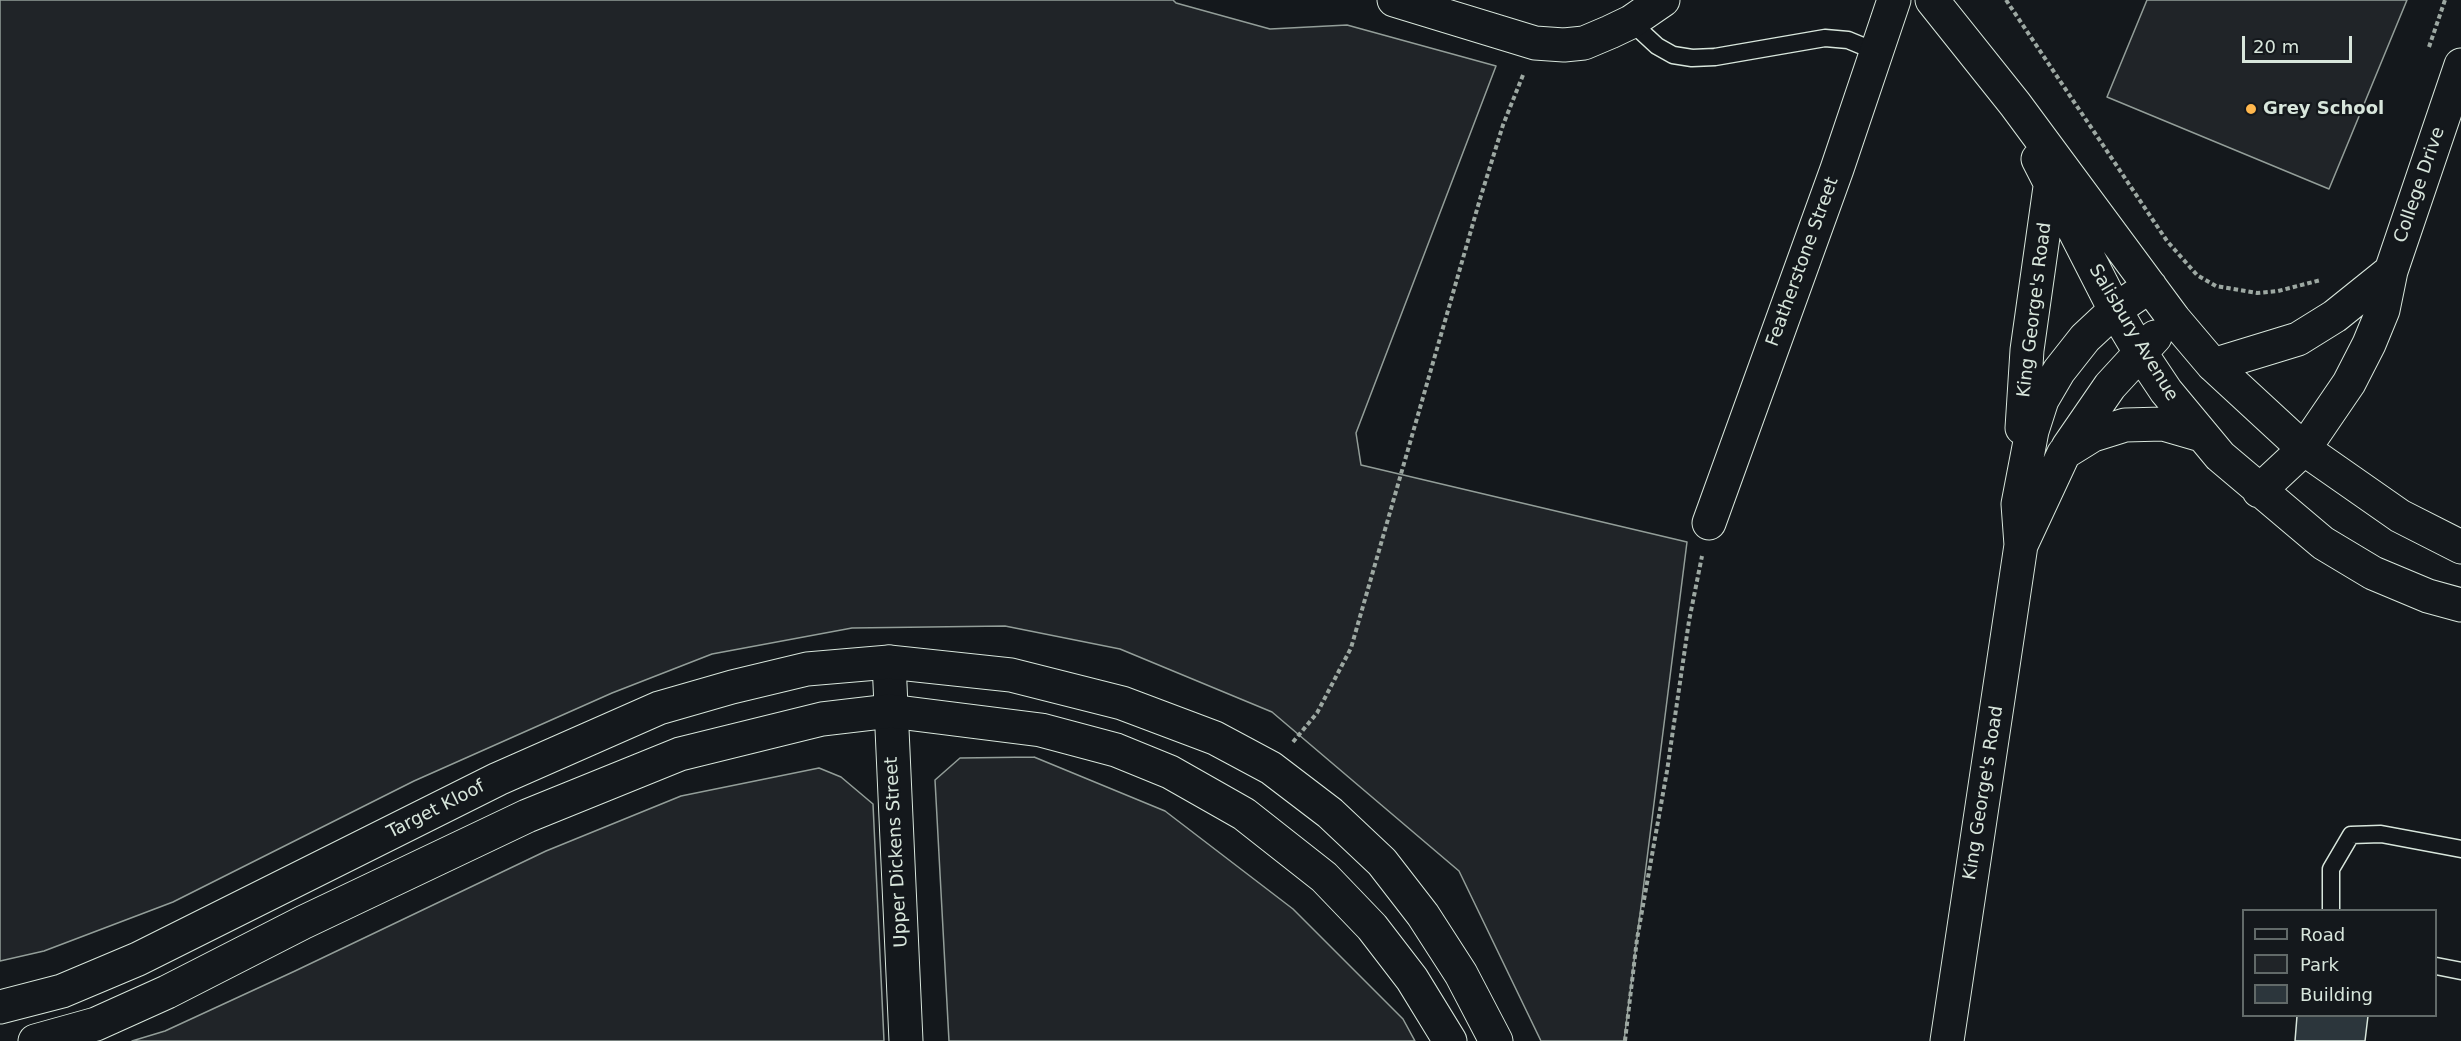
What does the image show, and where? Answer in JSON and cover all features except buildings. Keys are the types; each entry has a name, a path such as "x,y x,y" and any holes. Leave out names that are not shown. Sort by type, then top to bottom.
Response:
{"street":[{"path":"1394,0 1535,43 1584,43 1631,22 1663,0"},
{"name":"Featherstone Street","path":"1709,523 1878,52 1894,0"},
{"name":"Salisbury Avenue","path":"1932,0 2015,104 2174,319 2213,365 2304,449 2400,516 2461,547"},
{"name":"College Drive","path":"2259,491 2304,449 2349,383 2369,344 2383,310 2391,270 2461,65"},
{"name":"Salisbury Avenue","path":"2015,104 2050,187 2115,310 2166,392 2201,435 2259,491 2323,543 2373,573 2428,596 2461,605"},
{"name":"King George's Road","path":"1947,1041 2021,545 2018,504 2027,350 2050,187"},
{"path":"2213,365 2298,339 2335,316 2391,270"},
{"name":"King George's Road","path":"2018,504 2032,431 2042,400 2059,371 2085,338 2115,310 2150,286"},
{"name":"King George's Road","path":"2021,545 2064,453 2110,386 2174,319"},
{"path":"2064,453 2093,435 2125,425 2163,424 2201,435"},
{"name":"Target Kloof","path":"0,1007 62,991 138,959 498,778 659,708 807,669 889,662 1011,675 1122,703 1215,738 1271,768 1330,813 1382,862 1423,915 1461,974 1496,1041"},
{"name":"Upper Dickens Street","path":"889,662 906,1041"},
{"path":"35,1041 96,1024 167,992 304,922 527,816 680,754 822,719 890,711 1041,730 1116,750 1170,772 1244,814 1324,877 1372,927 1412,979 1450,1041"}],"lane":[{"path":"1631,22 1657,46 1673,55 1692,58 1715,57 1825,38 1848,40 1878,52"},
{"path":"2331,909 2331,869 2351,835 2381,834 2461,849"},
{"path":"2437,966 2461,971"}],"path":[{"path":"2006,0 2167,241 2197,275 2216,286 2258,293 2309,285 2329,275"},
{"path":"2425,59 2445,0"},
{"path":"1271,768 1317,713 1351,648 1480,200 1503,125 1535,43"},
{"path":"1625,1041 1637,939 1667,771 1689,621 1709,523"}],"green space":[{"path":"0,0 1173,0 1176,3 1270,29 1347,25 1496,66 1356,433 1361,465 1687,542 1624,1041 1541,1041 1459,871 1272,712 1120,649 1005,626 852,628 712,654 612,693 414,781 173,902 44,951 0,961"},
{"path":"2147,0 2407,0 2329,189 2107,97"},
{"path":"1034,757 1165,811 1293,909 1403,1019 1415,1041 949,1041 935,780 960,758"},
{"path":"819,768 841,777 873,804 884,1041 132,1041 165,1031 546,851 681,796"}],"place":[{"name":"Grey School","path":"2251,109"}]}
